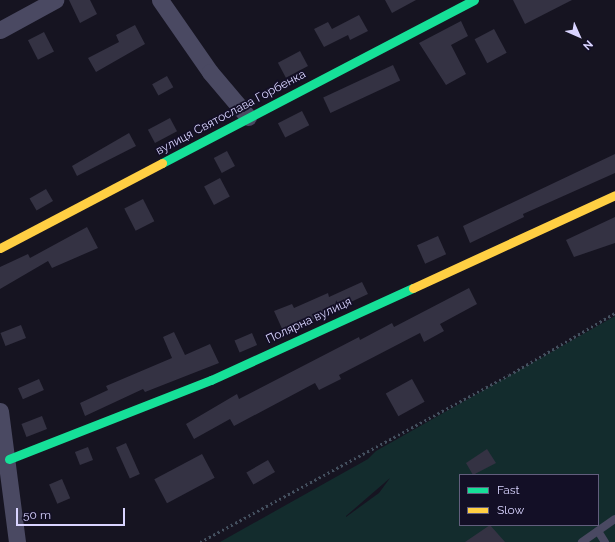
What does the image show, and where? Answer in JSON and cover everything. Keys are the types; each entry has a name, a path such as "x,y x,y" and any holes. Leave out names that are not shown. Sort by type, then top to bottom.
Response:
{"street":[{"path":"0,30 55,0"},
{"path":"160,0 210,72 248,117"},
{"name":"вулиця Святослава Горбенка","path":"0,248 474,0"},
{"name":"Полярна вулиця","path":"9,459 211,380 615,195"},
{"path":"0,411 9,459 17,542"}],"lane":[{"path":"582,542 615,519"},
{"path":"598,531 605,542"}],"path":[{"path":"200,542 509,375 615,313"}],"green space":[{"path":"615,316 615,542 220,542 368,459 376,451","holes":["390,478 379,493 346,517"]}],"building":[{"path":"69,0 90,0 97,14 80,23"},
{"path":"385,0 416,0 392,13"},
{"path":"513,0 572,0 525,24"},
{"path":"359,15 368,31 350,40 348,35 324,47 314,29 328,22 332,29"},
{"path":"461,21 468,36 451,45 466,74 446,85 419,43"},
{"path":"135,25 145,44 96,72 88,58 119,42 116,35"},
{"path":"494,29 507,53 487,63 475,39"},
{"path":"44,32 54,52 38,60 28,40"},
{"path":"300,51 308,66 286,78 278,63"},
{"path":"393,65 400,80 330,113 323,98"},
{"path":"167,76 173,87 158,96 152,84"},
{"path":"302,111 309,125 285,138 278,123"},
{"path":"170,118 177,131 155,143 148,130"},
{"path":"129,133 136,146 77,176 72,166"},
{"path":"227,151 235,166 222,173 214,158"},
{"path":"615,154 615,173 523,214 524,217 470,243 463,226"},
{"path":"220,178 230,197 214,205 204,186"},
{"path":"46,189 53,201 37,211 30,199"},
{"path":"143,199 154,221 136,231 124,209"},
{"path":"615,217 615,243 574,257 566,240"},
{"path":"87,227 98,248 52,268 48,261 0,289 0,267 28,254 30,258"},
{"path":"438,236 446,254 425,264 417,245"},
{"path":"362,282 368,294 284,333 274,311 292,304 294,308 328,293 329,297"},
{"path":"469,288 477,304 440,324 444,331 424,342 420,333 339,375 341,379 319,390 315,383 234,426 230,419 194,439 186,424 237,394 239,399 359,337 360,340 392,323 394,327"},
{"path":"21,325 26,338 5,346 0,333"},
{"path":"174,332 185,355 210,344 219,363 145,392 143,389 85,416 80,403 108,390 106,386 172,358 163,337"},
{"path":"252,333 257,345 240,352 235,340"},
{"path":"39,379 44,390 23,399 18,388"},
{"path":"412,379 425,402 398,416 386,394"},
{"path":"42,416 47,429 26,437 21,424"},
{"path":"126,443 140,474 130,479 116,447"},
{"path":"88,447 93,460 80,465 75,452"},
{"path":"487,449 496,463 472,474 466,463"},
{"path":"202,454 215,478 167,503 154,479"},
{"path":"268,460 275,472 253,485 246,472"},
{"path":"62,479 70,498 57,504 49,484"},
{"path":"489,526 491,526 505,542 465,542"}],"traffic: fast":[{"path":"162,163 474,0"},
{"path":"9,459 211,380 413,288"}],"traffic: slow":[{"path":"0,248 162,163"},
{"path":"413,288 615,195"}]}
